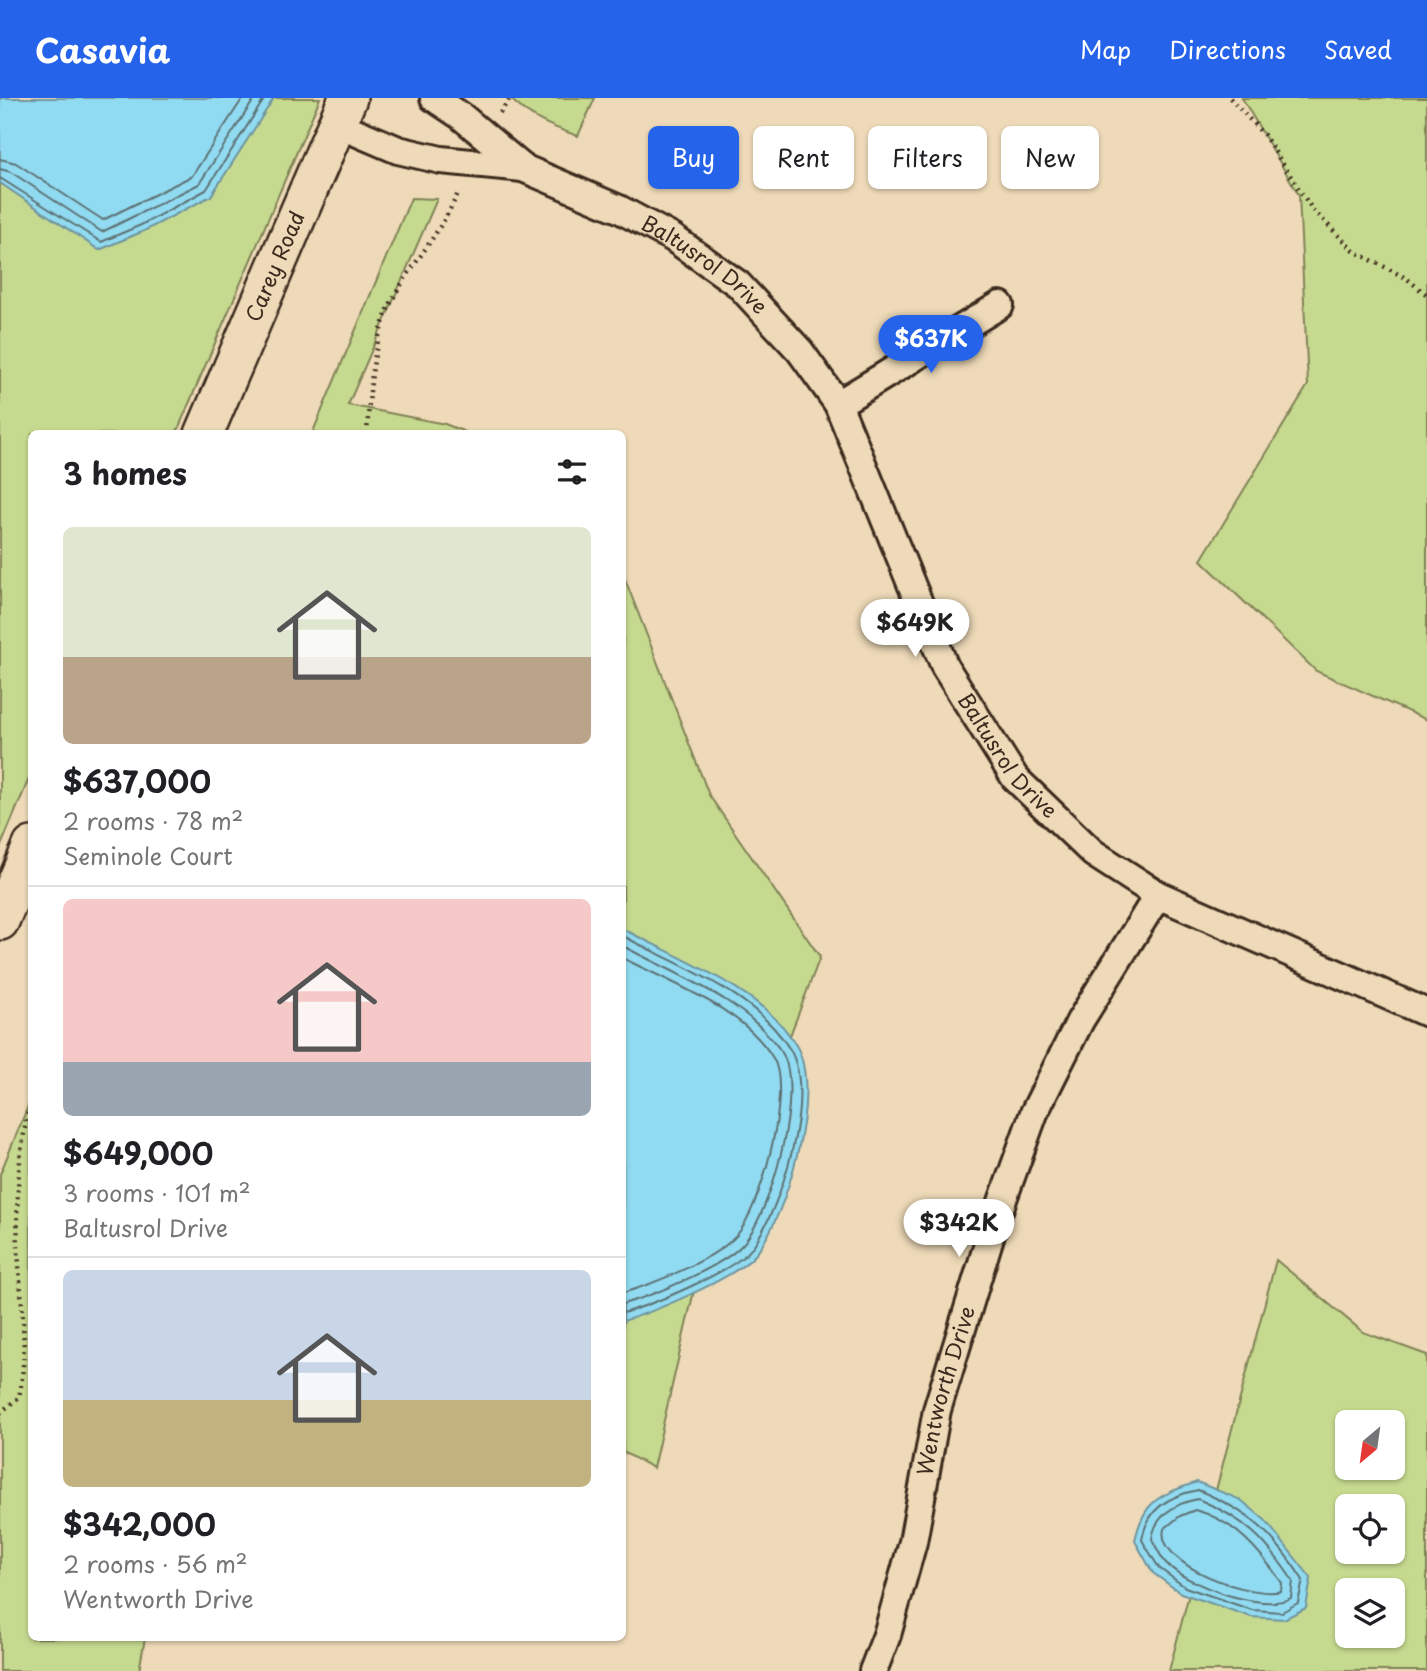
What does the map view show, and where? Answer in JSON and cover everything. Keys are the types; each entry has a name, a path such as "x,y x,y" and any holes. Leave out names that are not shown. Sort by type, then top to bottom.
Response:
{"street":[{"name":"Baltusrol Drive","path":"434,98 461,116 523,168 647,222 738,284 800,351 838,404 944,667 977,723 1016,779 1084,844 1158,895 1427,1013"},
{"name":"Baltusrol Drive","path":"342,111 397,150 441,160 523,168"},
{"name":"Carey Road","path":"206,430 342,111"},
{"path":"838,404 1000,306"},
{"path":"0,921 28,855"},
{"name":"Wentworth Drive","path":"873,1671 887,1635 912,1542 937,1410 1007,1187 1034,1114 1080,1021 1158,895"}],"path":[{"path":"1230,98 1264,135 1312,209 1354,251 1406,278 1427,295"},
{"path":"367,430 369,394 379,333 398,289 448,215 472,163"},
{"path":"0,1413 19,1397 24,1372 18,1248 18,1167 28,1118"}],"green space":[{"path":"0,98 320,98 178,430 28,430 28,781 0,848"},
{"path":"510,98 595,98 578,136 541,121"},
{"path":"1242,98 1427,98 1427,720 1316,671 1201,560 1308,385 1299,195"},
{"path":"411,198 437,199 348,405 445,424 460,430 314,430"},
{"path":"626,582 709,795 820,957 696,1282 653,1468 626,1454"},
{"path":"28,1106 28,1641 144,1641 139,1671 0,1671 0,1174"},
{"path":"1276,1260 1363,1332 1427,1355 1427,1671 1169,1671"}],"water":[{"path":"0,98 274,98 211,196 144,231 99,250 0,183"},
{"path":"626,930 719,978 765,1009 783,1027 797,1047 804,1068 806,1093 803,1122 789,1183 768,1236 756,1254 713,1283 626,1320"},
{"path":"1197,1482 1241,1500 1265,1520 1311,1578 1306,1608 1284,1619 1251,1617 1181,1593 1153,1573 1135,1541 1143,1516 1155,1501"}]}
